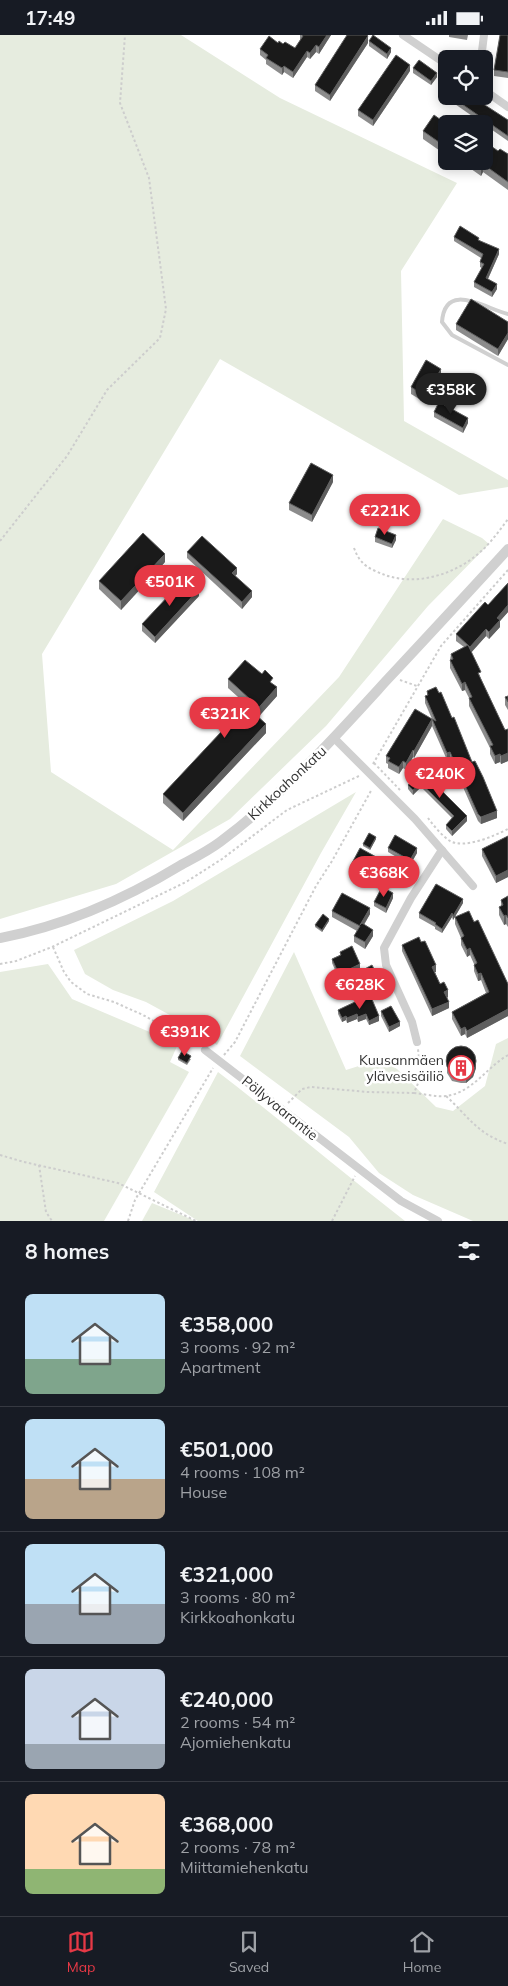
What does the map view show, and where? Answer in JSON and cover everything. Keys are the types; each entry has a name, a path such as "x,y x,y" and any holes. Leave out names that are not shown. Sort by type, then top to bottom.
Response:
{"street":[{"path":"404,35 438,58"},
{"path":"482,50 484,35"},
{"path":"493,96 508,107"},
{"name":"Kirkkoahonkatu","path":"4,937 62,922 102,906 170,872 218,843 290,784 508,549"},
{"path":"334,738 379,782 442,849 473,886"},
{"path":"417,1042 405,1006 386,965 384,948 411,898 442,849"},
{"name":"Pöllyvaarantie","path":"204,1050 283,1109 332,1151 400,1201 438,1221"}],"lane":[{"path":"508,314 482,303 459,299 451,301 445,307 442,322 452,335 508,365"}],"path":[{"path":"0,541 67,456 106,390 160,338 166,309 149,178 120,103 125,35"},
{"path":"354,549 362,563 377,572 398,579 423,580 447,572 476,556 489,544 508,519"},
{"path":"390,677 416,686"},
{"path":"373,763 401,791"},
{"path":"128,1221 140,1193 219,1060 235,1042 316,886 371,790 379,782"},
{"path":"428,819 448,840 456,843 480,840 508,829"},
{"path":"52,947 64,972 71,981 87,994 114,1002 143,1015 204,1050"},
{"path":"414,1093 421,1076 417,1042"},
{"path":"283,1109 293,1095 302,1089 311,1087 446,1096 467,1089 508,1055"},
{"path":"446,1096 465,1113 474,1126 491,1138 508,1144"},
{"path":"0,1155 118,1183 196,1221"},
{"path":"39,1165 46,1212 52,1221"},
{"path":"332,1221 358,1169"}],"shaded area":[{"path":"0,35 181,35 280,98 457,183 401,271 404,421 508,480 508,487 459,495 220,359 42,654 51,772 173,850 339,677 443,519 482,538 489,544 428,606 326,726 230,819 116,884 0,919"},
{"path":"356,792 217,1045 179,1020 146,1002 113,990 85,974 74,950 173,901"},
{"path":"294,952 346,1070 381,1059 397,1069 436,1107 453,1111 485,1086 496,1044 508,1038 508,1221 473,1221 413,1195 379,1173 349,1137 240,1056"},
{"path":"48,964 72,999 178,1044 170,1062 189,1072 104,1221 0,1221 0,972"},
{"path":"218,1072 405,1221 198,1221 154,1192"},
{"path":"152,1203 191,1219 194,1221 142,1221"}],"building":[{"path":"302,35 327,35 319,47 316,45 310,53 307,51 293,72 284,66 282,68 266,58 268,55 260,49 269,36 278,43 279,41 283,44 285,42 295,48"},
{"path":"347,35 368,36 330,95 315,85"},
{"path":"373,35 391,48 387,54 369,41"},
{"path":"500,35 508,35 508,72 494,70"},
{"path":"396,55 410,65 373,120 358,110"},
{"path":"419,60 437,73 431,81 413,68"},
{"path":"463,105 485,105 508,120 508,136 493,126 493,115 478,115"},
{"path":"434,115 438,118 438,141 423,131"},
{"path":"493,147 508,154 508,182 491,170 493,170"},
{"path":"460,226 479,238 478,240 499,249 486,278 497,284 492,292 474,282 484,264 480,262 483,254 454,237"},
{"path":"471,299 508,322 508,333 498,349 456,324"},
{"path":"426,360 441,369 426,396 411,387"},
{"path":"439,402 468,418 463,428 434,412"},
{"path":"311,463 333,475 312,515 289,503"},
{"path":"378,528 396,535 392,544 375,537"},
{"path":"143,533 165,554 121,601 99,581"},
{"path":"202,536 237,568 232,573 252,591 242,602 187,552"},
{"path":"186,577 199,589 155,637 142,624"},
{"path":"508,583 508,605 497,618 500,620 489,632 486,629 470,647 456,634 485,602 488,605"},
{"path":"468,645 481,672 478,673 505,730 508,729 508,753 501,756 500,754 495,756 490,746 493,745 469,698 472,697 465,682 462,684 450,660 453,659 451,654"},
{"path":"245,660 262,674 265,670 273,678 270,682 277,687 254,713 266,724 183,813 163,794 251,700 228,679"},
{"path":"436,687 439,693 441,692 452,718 454,717 472,762 475,761 497,811 481,817 478,814 450,752 447,753 432,719 436,721 425,696 428,695 427,691"},
{"path":"415,709 432,719 406,763 403,761 399,767 388,761 390,758 386,756"},
{"path":"422,771 467,816 452,831 446,825 454,816 421,783 413,790 408,785"},
{"path":"369,833 376,837 370,848 363,844"},
{"path":"395,835 417,848 410,860 388,848"},
{"path":"508,836 508,870 496,876 482,849"},
{"path":"360,848 387,863 380,876 368,870 366,873 351,865"},
{"path":"436,884 463,899 453,916 452,913 442,929 419,913"},
{"path":"382,887 393,893 386,908 374,902"},
{"path":"342,893 370,908 360,925 362,923 373,930 365,942 354,936 360,926 332,911"},
{"path":"508,896 508,918 506,915 504,916 499,907 503,905 501,900"},
{"path":"469,911 474,922 478,920 508,984 508,1009 467,1031 465,1027 461,1029 452,1012 489,992 481,973 478,974 474,965 477,963 470,948 467,950 461,938 464,936 455,917"},
{"path":"323,914 329,919 322,930 315,925"},
{"path":"419,937 421,942 425,941 436,965 432,967 440,984 444,982 448,990 444,992 449,1002 432,1009 402,945"},
{"path":"352,946 360,964 339,974 332,959 341,955 340,952"},
{"path":"372,965 378,977 367,983 361,971"},
{"path":"371,997 379,1016 369,1021 366,1014 358,1017 357,1014 342,1018 338,1010"},
{"path":"391,1006 400,1022 389,1027 381,1011"},
{"name":"Kuusanmäen ylävesisäiliö","path":"461,1046 471,1051 476,1061 471,1071 461,1076 451,1071 446,1061 451,1051"},
{"path":"182,1051 191,1056 187,1063 178,1058"}],"place":[{"name":"Kuusanmäen ylävesisäiliö","path":"461,1068"}]}
